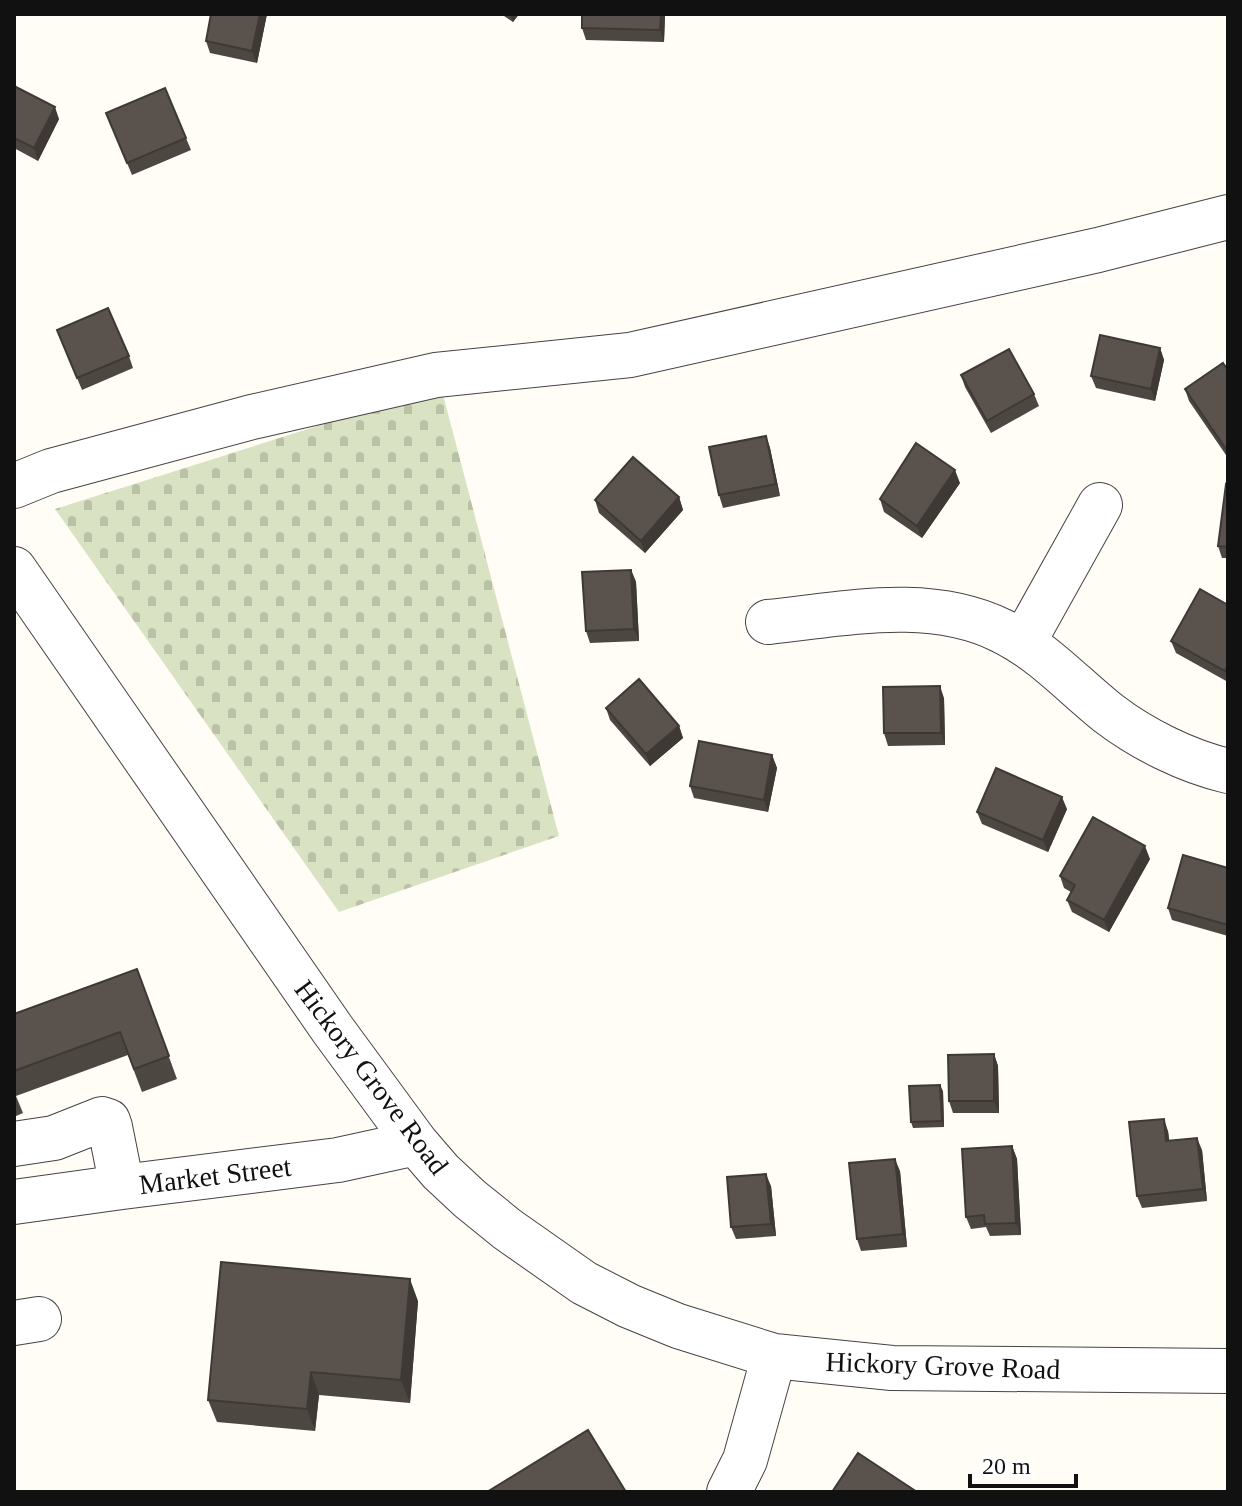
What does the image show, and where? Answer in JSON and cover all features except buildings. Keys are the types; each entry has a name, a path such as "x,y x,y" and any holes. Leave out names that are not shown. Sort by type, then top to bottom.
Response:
{"street":[{"path":"14,486 51,471 252,417 436,375 630,355 1098,250 1228,217"},
{"path":"1023,643 1100,505"},
{"name":"Hickory Grove Road","path":"14,569 333,1030 416,1143 470,1199 529,1246 584,1283 678,1326 774,1356 892,1368 1228,1371"},
{"path":"768,622 891,609 933,611 979,622 1002,631 1043,656 1110,714 1163,747 1228,771"},
{"path":"14,1144 54,1138 102,1119 108,1121 122,1187"},
{"name":"Market Street","path":"14,1202 338,1160 416,1143"},
{"path":"729,1492 745,1460 774,1356"}],"green space":[{"path":"441,387 559,836 339,912 55,509"}]}
